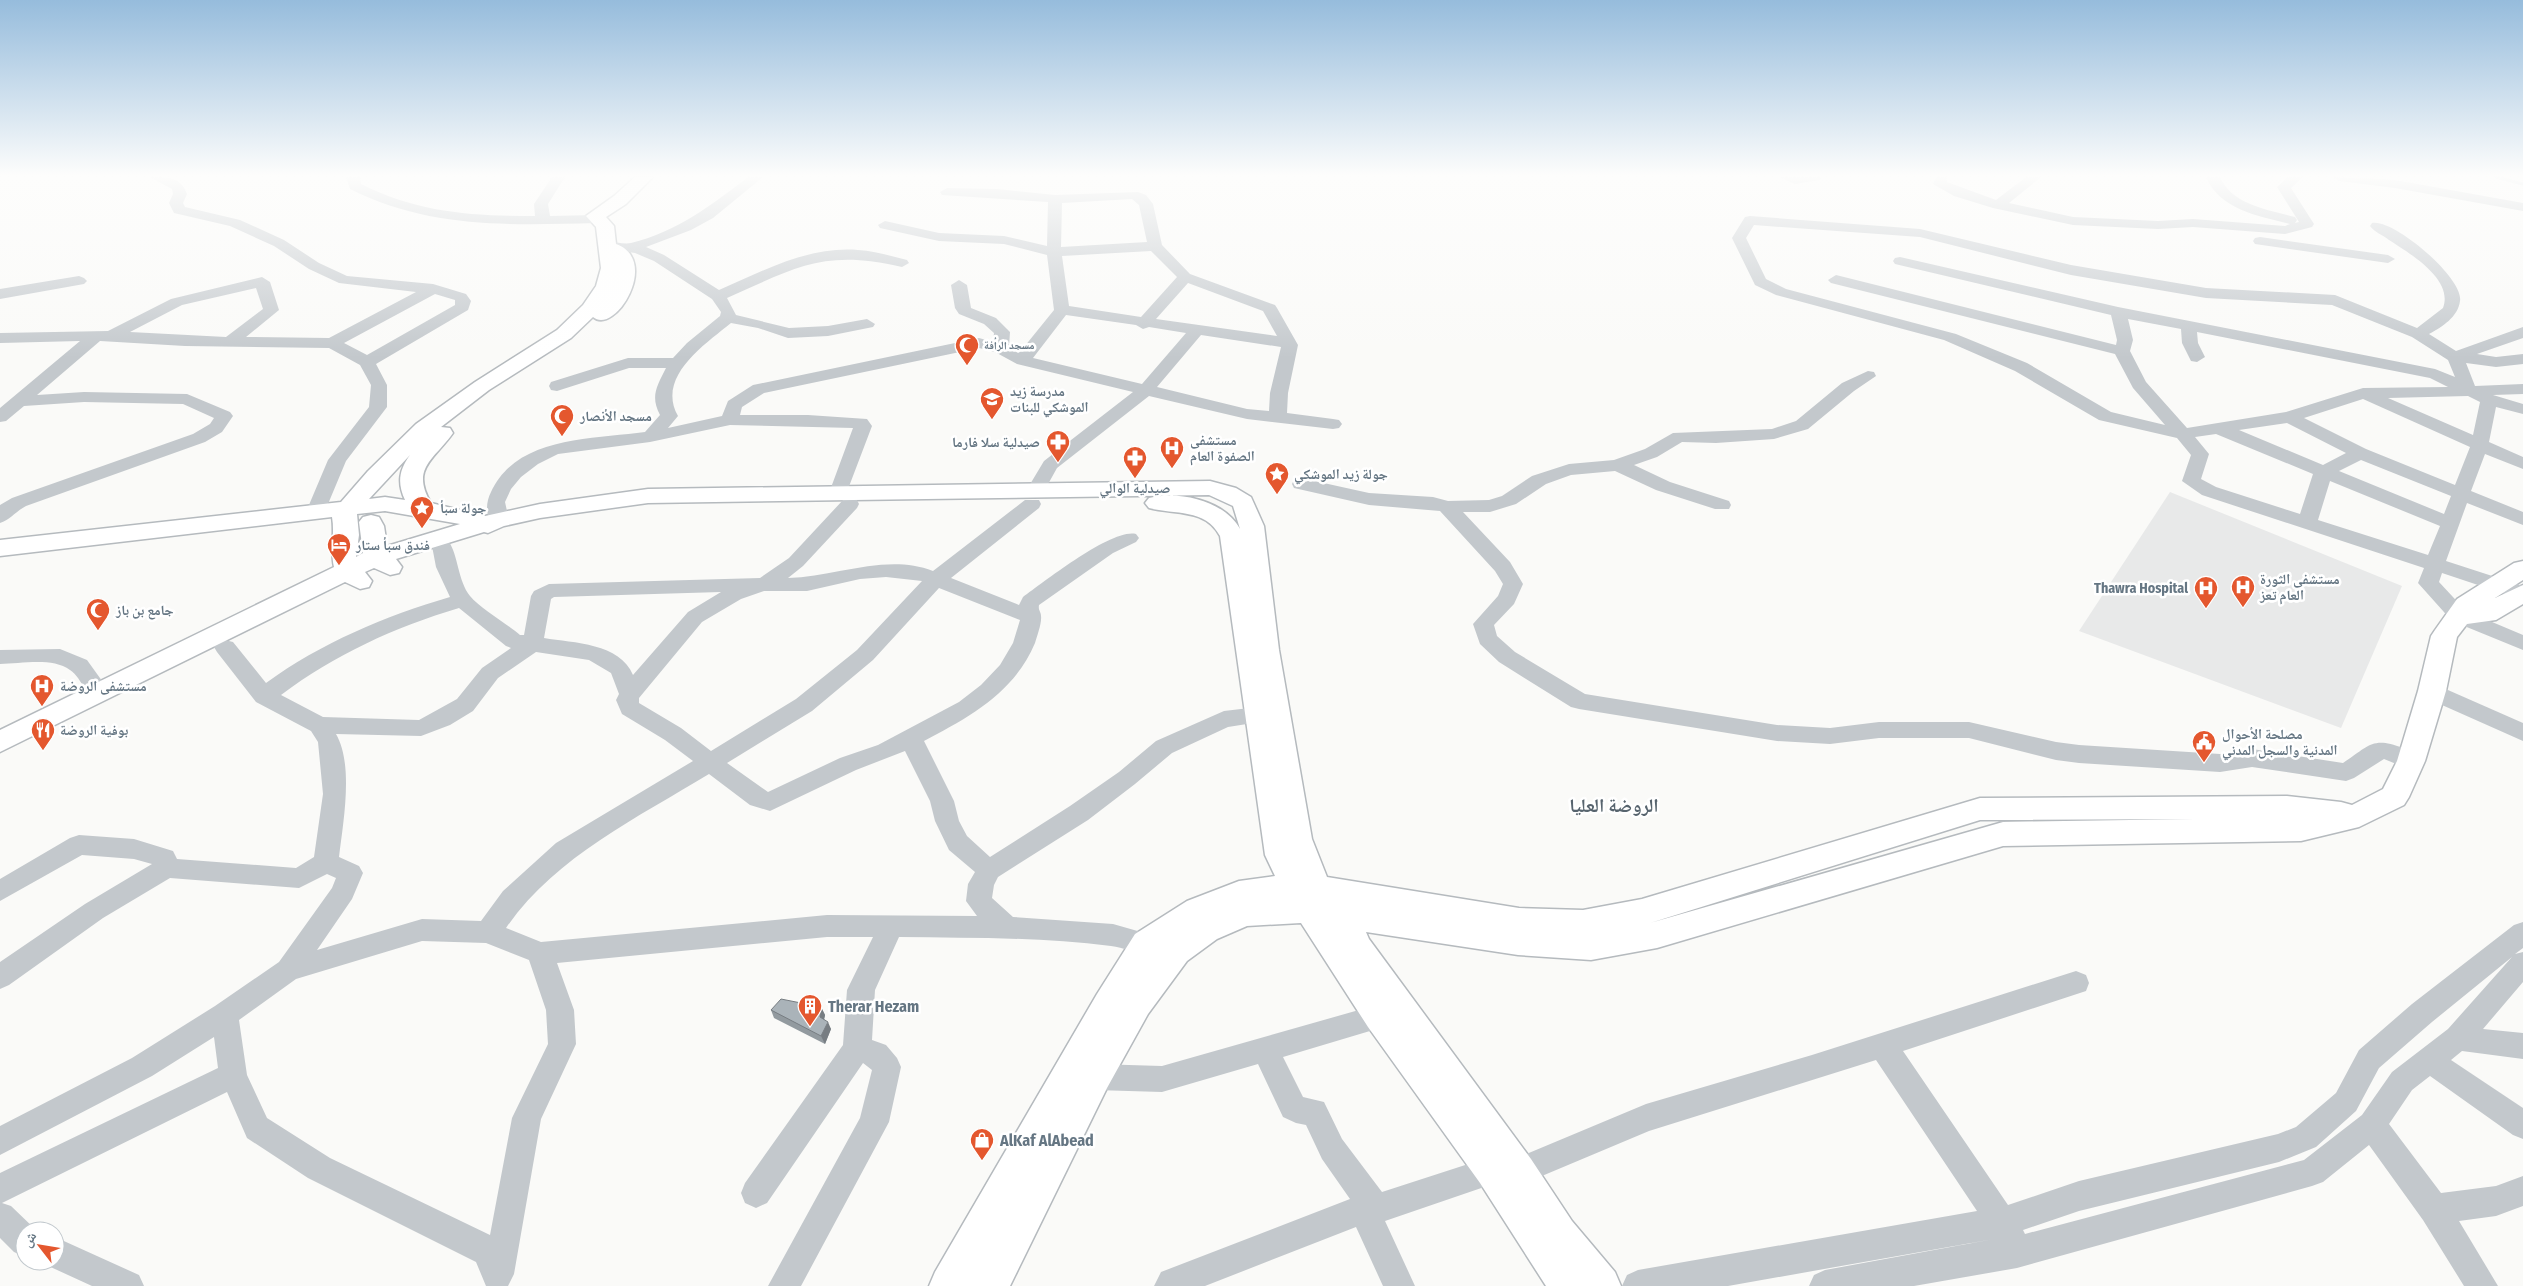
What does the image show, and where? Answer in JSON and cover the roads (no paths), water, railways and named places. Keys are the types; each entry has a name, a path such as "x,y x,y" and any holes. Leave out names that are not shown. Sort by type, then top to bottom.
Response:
{"main road":[{"path":"354,576 344,557 348,535 346,516 376,476 424,429 482,386 564,334 590,309 605,286 610,268 606,237"},
{"path":"424,510 411,491 412,468 447,427 505,381 584,330 610,307 626,284 626,268 619,252 607,246"},
{"path":"0,742 99,692 383,562 540,511 648,496 1033,497 1210,488 1228,493 1243,502 1252,526 1266,650 1307,895"},
{"path":"1033,497 1188,504 1221,520 1232,536 1280,855 1307,895 1380,1016 1601,1286"},
{"path":"0,556 270,528 346,516 385,504 469,518 496,526"},
{"path":"0,548 316,512 372,522 424,510"},
{"path":"372,522 375,529 373,542 383,562"},
{"path":"383,562 442,546 496,526"},
{"path":"989,1286 1095,1077 1136,1004 1176,951 1206,930 1244,913 1307,895 1342,914 1518,941 1591,946 1657,935 2004,834 2301,828 2359,815 2394,797 2411,761 2432,691 2444,636 2466,605 2523,568"},
{"path":"0,761 225,647 287,620 354,576"},
{"path":"2459,616 2487,614 2523,593"},
{"path":"949,1286 1109,1004 1146,944 1198,910 1239,894 1307,895 1519,921 1583,923 1642,912 1980,809 2288,807 2359,815"},
{"path":"1342,914 1356,947 1505,1171 1569,1286"}],"street":[{"path":"266,237 279,243 314,266 344,280 433,289 460,298 464,304 462,308 367,362"},
{"path":"631,248 660,237"},
{"path":"939,237 1004,240 1054,252 1155,246"},
{"path":"1023,360 1062,310 1054,252 1054,237"},
{"path":"1153,237 1155,246 1185,277 1269,308 1290,345 1279,394 1278,416"},
{"path":"1740,237 1760,282 1781,292 1950,338 2021,367 2105,416 2181,434 2288,417 2363,393 2469,392 2523,389"},
{"path":"1940,237 2072,270 2187,289 2335,300 2418,334 2456,357 2496,362 2523,360"},
{"path":"2239,237 2388,259"},
{"path":"2394,237 2417,252 2447,282 2454,295 2451,306 2440,322 2418,334"},
{"path":"607,246 631,248 658,258 718,296 729,312 728,318 693,346 677,363 662,392 663,405 669,416 650,437"},
{"path":"718,296 790,265 820,257 848,254 876,256 902,263"},
{"path":"1900,261 2118,312 2364,358 2435,374 2489,400 2523,409"},
{"path":"1143,324 1185,277"},
{"path":"1836,280 2122,351"},
{"path":"0,294 80,281"},
{"path":"0,416 103,336 177,302 262,282 271,310 231,341"},
{"path":"959,285 962,308 965,312 990,320 1002,332 1001,349"},
{"path":"332,343 433,289"},
{"path":"1062,310 1143,324 1284,342 1290,345"},
{"path":"2118,312 2125,340 2122,351 2139,384 2200,454 2191,481 2209,491 2523,593"},
{"path":"728,318 760,324 788,333 828,331 868,324"},
{"path":"2190,326 2190,343 2198,357"},
{"path":"488,932 512,898 565,850 804,705 865,655 935,580 1033,497 1050,465 1146,390 1196,331"},
{"path":"2456,357 2523,332"},
{"path":"0,338 103,336 332,343 367,362 379,385 378,407 337,460 316,512"},
{"path":"730,420 734,405 758,389 979,343 1001,349 1023,360 1247,414 1278,416 1333,424"},
{"path":"2456,357 2469,392"},
{"path":"557,386 628,363 677,363"},
{"path":"1301,484 1369,499 1434,503 1447,507 1490,506 1509,500 1539,480 1569,470 1617,465 1651,453 1679,437 1716,438 1774,434 1802,426 1848,387 1868,376"},
{"path":"2363,393 2523,464"},
{"path":"0,517 9,507 19,502 199,438 216,428 224,416 187,399 165,397 20,401"},
{"path":"2489,400 2479,446 2463,495 2449,523 2428,583 2459,616 2523,643"},
{"path":"2288,417 2360,452 2523,519"},
{"path":"496,526 496,502 502,488 514,474 532,460 554,449 650,437 730,420 808,420 861,424 863,426 844,498 796,562 766,584 734,594 695,618 630,694 627,700 630,708 673,734 758,799 770,802 848,764 886,751 967,708 990,691 1008,670 1024,643 1031,616 1028,608 1030,602 1040,593 1106,549 1129,538"},
{"path":"2218,428 2449,523"},
{"path":"2307,523 2322,472 2360,452"},
{"path":"1617,465 1643,475 1663,486 1722,505"},
{"path":"1447,507 1503,567 1513,584 1507,599 1483,624 1487,639 1507,657 1579,700 1608,707 1777,733 1830,736 1879,730 1969,730 2005,737 2056,751 2079,754 2220,763 2252,758 2346,772 2382,749 2411,761"},
{"path":"442,546 446,567 462,600 514,641 594,653 620,669 630,694"},
{"path":"225,647 264,696 319,725 421,728 442,719 465,705 490,672 533,643 541,596 549,591 580,588 807,584 860,573 886,571 922,574 1031,616"},
{"path":"264,696 289,678 358,640 423,612 462,600"},
{"path":"0,657 60,656 79,665 99,692"},
{"path":"2432,691 2523,733"},
{"path":"1008,927 993,916 979,901 981,884 989,870 1079,812 1127,778 1164,747 1224,719 1258,715"},
{"path":"319,725 329,742 335,794 326,862"},
{"path":"910,739 942,801 947,821 958,843 989,870"},
{"path":"0,891 79,845 134,850 164,858 166,868"},
{"path":"0,977 94,911 166,868 299,878 326,862"},
{"path":"288,970 343,892 350,873 326,862"},
{"path":"0,1141 142,1067 225,1015 288,970 422,930 488,932 540,952 827,926 890,928 1008,927 1113,935 1146,944"},
{"path":"756,1193 857,1049 861,990 890,928"},
{"path":"1638,1286 2002,1222 2079,1196 2279,1148 2306,1137 2346,1102 2369,1059 2422,1013 2523,933"},
{"path":"500,1280 527,1118 562,1044 560,1010 540,952"},
{"path":"1825,1286 2017,1252 2099,1228 2312,1172 2372,1125 2402,1081 2458,1038 2523,963"},
{"path":"1170,1286 1172,1283 1369,1209 1505,1171 1646,1118 1883,1046 2076,983"},
{"path":"225,1015 233,1075 257,1128 319,1168 488,1251 500,1280"},
{"path":"1095,1077 1162,1079 1380,1016"},
{"path":"2458,1038 2523,1046"},
{"path":"1883,1046 2002,1222 2017,1252"},
{"path":"1264,1048 1293,1107 1296,1110 1314,1112 1317,1116 1332,1149 1369,1209 1399,1286"},
{"path":"784,1286 874,1122 887,1067 876,1054 857,1049"},
{"path":"2429,1060 2523,1125"},
{"path":"0,1189 233,1075"},
{"path":"2372,1125 2434,1209 2482,1286"},
{"path":"2434,1209 2496,1201 2523,1191"},
{"path":"0,1217 15,1231"},
{"path":"65,1258 128,1286"}],"place":[{"name":"مسجد الرأفة","path":"967,366"},
{"name":"مدرسة زيد الموشكي للبنات","path":"992,420"},
{"name":"مسجد الأنصار","path":"562,437"},
{"name":"صيدلية سلا فارما","path":"1058,463"},
{"name":"مستشفى الصفوة العام","path":"1172,469"},
{"name":"صيدلية الوالي","path":"1135,479"},
{"name":"جولة زيد الموشكي","path":"1277,495"},
{"name":"جولة سبأ","path":"422,529"},
{"name":"فندق سبأ ستار","path":"339,566"},
{"name":"مستشفى الثورة العام تعز","path":"2243,608"},
{"name":"Thawra Hospital","path":"2206,609"},
{"name":"جامع بن باز","path":"98,631"},
{"name":"مستشفى الروضة","path":"42,707"},
{"name":"بوفية الروضة","path":"43,751"},
{"name":"مصلحة الأحوال المدنية والسجل المدني","path":"2204,763"},
{"name":"Therar Hezam","path":"810,1027"},
{"name":"AlKaf AlAbead","path":"982,1161"}],"district":[{"name":"الروضة العليا","path":"1614,805"}]}
